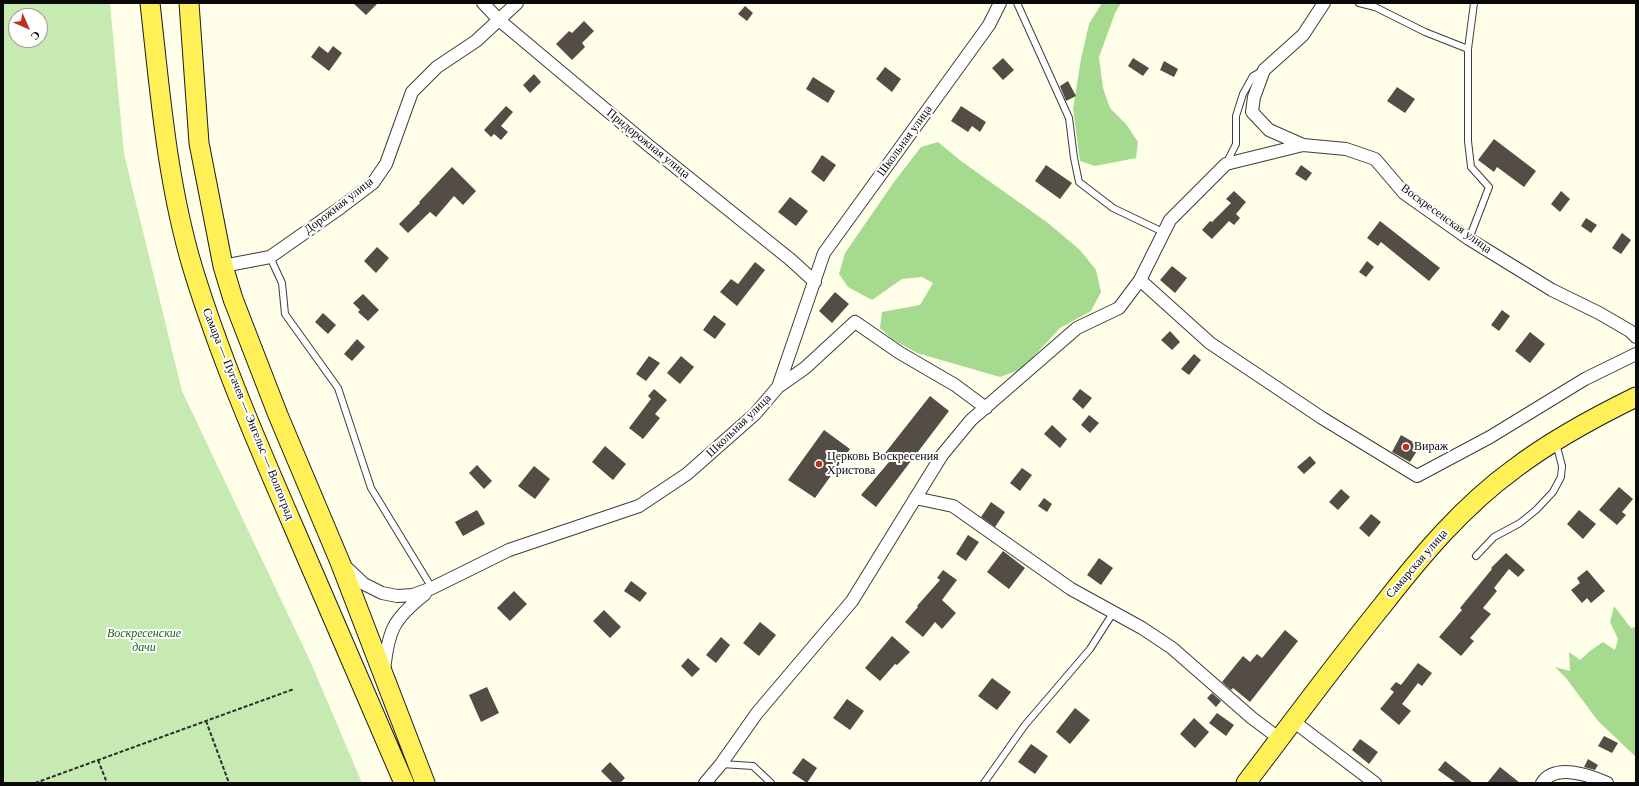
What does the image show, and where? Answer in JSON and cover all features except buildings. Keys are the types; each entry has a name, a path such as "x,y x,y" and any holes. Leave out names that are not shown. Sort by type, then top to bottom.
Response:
{"main road":[{"name":"Самара — Пугачев — Энгельс — Волгоград","path":"150,3 162,106 176,194 193,267 219,346 267,467 404,783"},
{"path":"189,3 199,143 223,266 233,299 254,354 293,452 340,562 425,783"},
{"name":"Самарская улица","path":"1246,783 1342,656 1415,565 1468,507 1513,469 1570,431 1636,398"}],"street":[{"name":"Придорожная улица","path":"483,3 499,20 648,145 791,260 815,282"},
{"name":"Дорожная улица","path":"223,266 270,257 340,208 373,182 386,164 412,92 437,67 476,41 517,3"},
{"name":"Школьная улица","path":"340,562 364,584 382,593 397,596 413,595 432,588 509,550 639,506 687,474 755,414 778,387 824,253 989,25 1000,3"},
{"path":"1264,70 1303,35 1324,3"},
{"name":"Воскресенская улица","path":"1264,70 1254,96 1252,112 1269,130 1303,145 1346,149 1375,159 1404,192 1469,239 1552,290 1599,313 1630,331 1636,338"},
{"path":"705,783 721,764 757,713 852,601 914,498 942,455 971,420 1077,328 1119,308 1140,280 1170,220 1226,164 1303,145"},
{"path":"1140,280 1210,343 1322,418 1417,476 1490,437 1585,379 1636,354"},
{"path":"778,387 805,368 855,322 900,353 955,384 986,408"},
{"path":"914,498 953,506 1071,589 1142,628 1172,648 1252,718 1280,739"},
{"path":"384,675 386,646 392,629 399,618 411,605 432,588"},
{"path":"1293,721 1375,783"},
{"path":"1544,780 1562,771 1596,778 1607,783"}],"lane":[{"path":"1017,3 1068,118 1079,182 1113,208 1163,232"},
{"path":"1359,3 1376,7 1425,32 1468,49"},
{"path":"1469,239 1489,187 1471,167 1468,141 1468,49 1474,3"},
{"path":"1226,164 1236,144 1236,116 1243,94 1253,76 1264,70"},
{"path":"270,257 282,283 285,314 338,388 371,488 432,588"},
{"path":"1476,556 1494,537 1520,523 1536,510 1553,492 1562,477 1562,466 1555,441"},
{"path":"984,783 1024,725 1090,649 1113,613"},
{"path":"721,764 753,766 771,783"}],"path":[{"path":"35,783 294,689"},
{"path":"206,721 229,783"},
{"path":"98,760 107,783"}],"green space":[{"name":"Воскресенские дачи","path":"3,3 110,3 124,154 182,391 311,663 362,783 3,783"},
{"path":"1102,3 1121,3 1115,13 1099,57 1103,88 1110,108 1126,124 1138,142 1136,158 1095,166 1080,161 1073,109 1081,59 1089,24"},
{"path":"938,142 961,161 1048,223 1080,250 1096,270 1101,292 1091,311 1060,328 1022,369 1000,377 917,353 892,339 880,328 882,312 920,305 933,283 922,277 902,279 872,300 848,287 839,274 845,253 894,182 921,147"},
{"path":"1614,606 1631,628 1636,627 1636,757 1598,721 1566,678 1555,667 1570,671 1569,652 1580,660 1603,642 1615,650 1618,639 1610,622"}],"place":[{"name":"Вираж","path":"1406,447"},
{"name":"Церковь Воскресения Христова","path":"819,464"}]}
